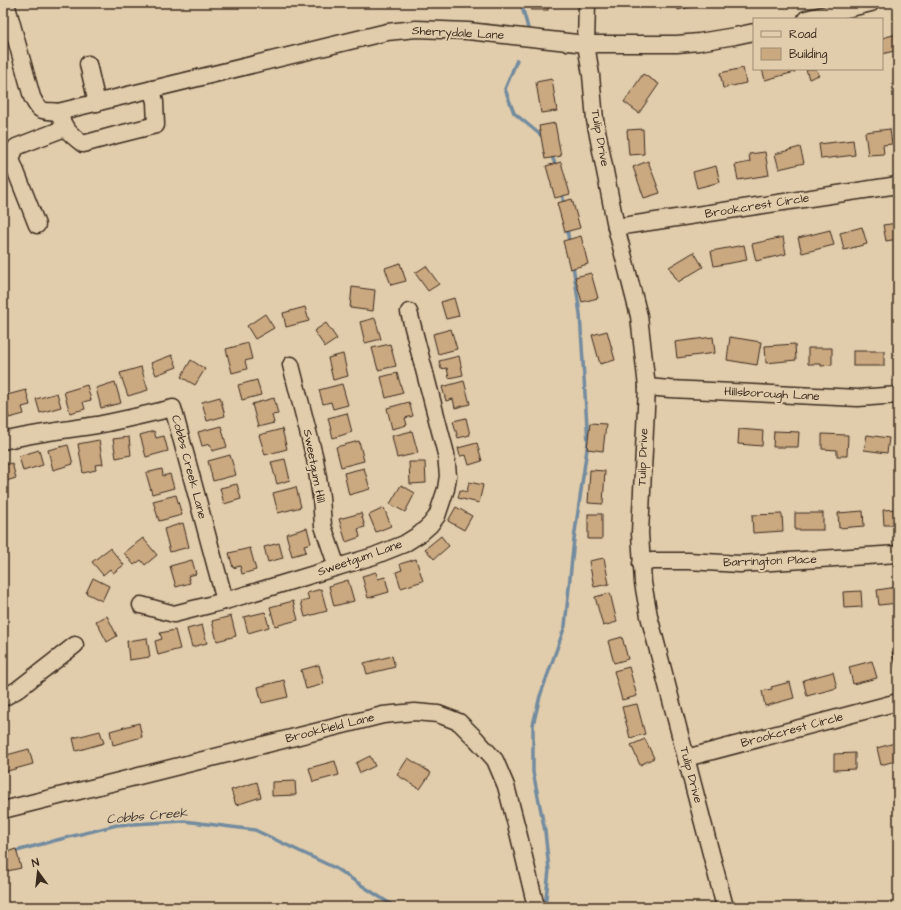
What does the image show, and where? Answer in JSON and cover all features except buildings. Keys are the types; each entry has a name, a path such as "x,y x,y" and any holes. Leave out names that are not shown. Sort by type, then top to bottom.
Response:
{"street":[{"path":"6,3 8,28 32,97 37,107 41,110 58,112 63,125 70,135 83,144 156,125 155,102 152,90"},
{"name":"Tulip Drive","path":"587,3 586,44 591,76 595,120 616,227 639,316 646,386 640,533 643,583 649,616 726,907"},
{"path":"810,18 871,3"},
{"name":"Sherrydale Lane","path":"58,112 387,32 416,29 468,30 586,44 677,44 698,42 753,32"},
{"path":"88,64 97,103"},
{"path":"38,226 11,159 16,147 65,128"},
{"name":"Brookcrest Circle","path":"616,227 898,185"},
{"name":"Sweetgum Lane","path":"141,605 174,614 225,601 374,556 404,544 420,534 430,525 437,516 446,489 448,476 446,454 409,312"},
{"name":"Sweetgum Hill","path":"291,365 315,459 321,497 323,526 337,567"},
{"name":"Hillsborough Lane","path":"646,386 670,389 858,398 898,395"},
{"name":"Cobbs Creek Lane","path":"3,441 23,436 98,425 173,408 225,601"},
{"name":"Barrington Place","path":"641,564 652,561 688,561 740,564 898,554"},
{"path":"3,698 17,690 75,645"},
{"name":"Brookcrest Circle","path":"686,758 898,702"},
{"name":"Brookfield Lane","path":"3,810 383,715 415,712 438,714 459,722 495,760 506,786 536,907"}],"waterway":[{"path":"521,3 528,28"},
{"path":"517,60 505,89 514,113 543,137"},
{"path":"551,154 556,166"},
{"path":"562,192 564,205"},
{"path":"567,227 569,243"},
{"path":"545,907 549,870 545,831 533,772 533,725 540,696 565,626 574,539 588,442 580,314 573,265"},
{"name":"Cobbs Creek","path":"3,854 117,825 184,821 255,830 335,868 395,907"}]}
